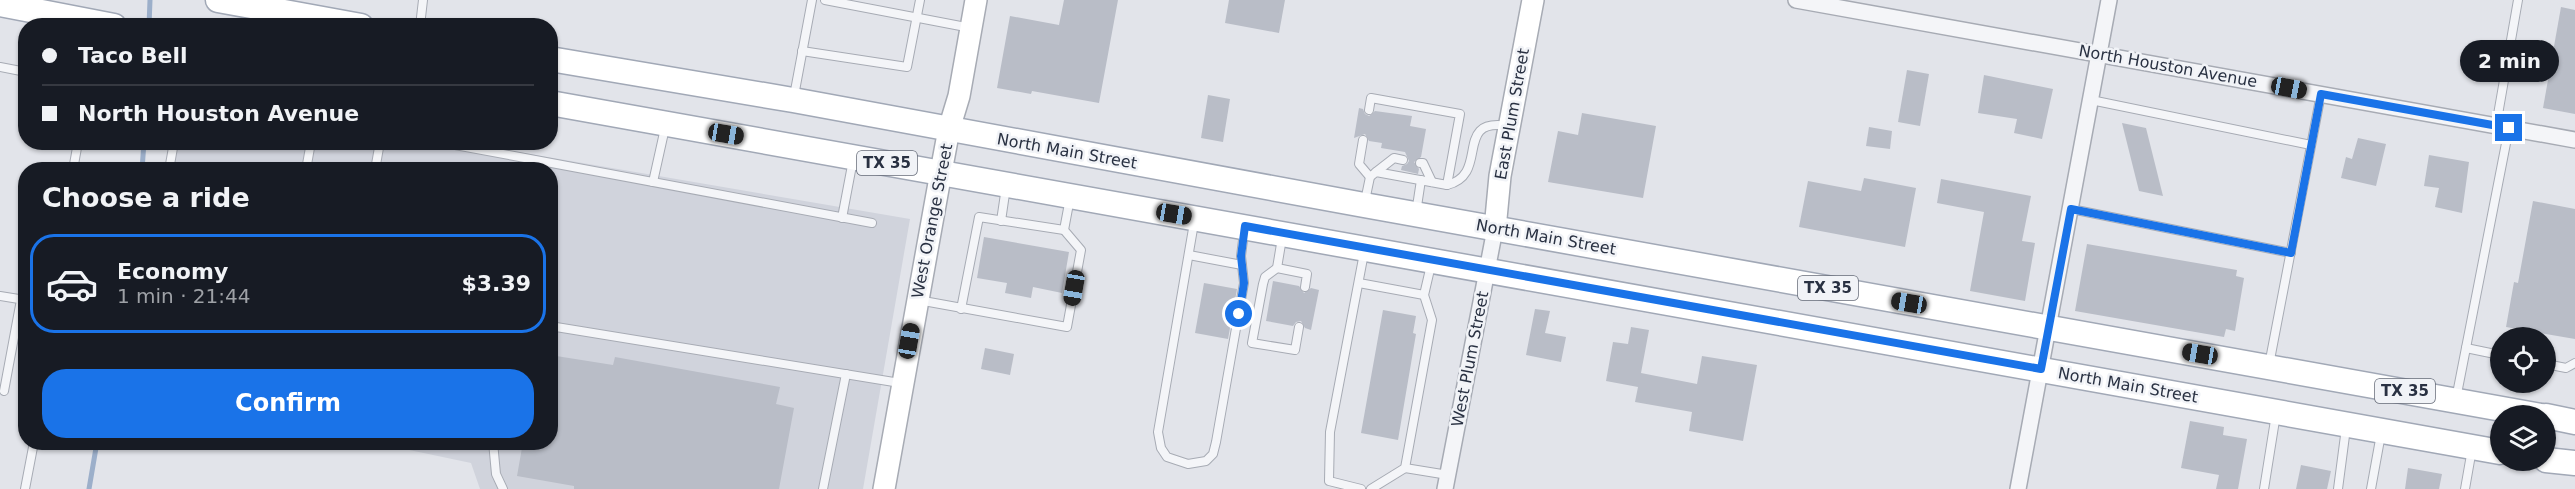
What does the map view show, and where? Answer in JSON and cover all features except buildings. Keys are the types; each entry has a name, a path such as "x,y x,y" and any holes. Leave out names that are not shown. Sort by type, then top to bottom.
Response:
{"main road":[{"path":"218,0 317,18"},
{"path":"0,4 73,18"},
{"name":"North Main Street","path":"558,62 793,100 1495,229 2490,406"},
{"name":"North Main Street","path":"558,103 2490,450"},
{"path":"2556,418 2575,422"},
{"path":"2556,461 2575,462"}],"street":[{"name":"West Orange Street","path":"884,489 940,172 959,96 976,0"},
{"name":"East Plum Street","path":"1495,229 1500,176 1533,0"},
{"name":"North Houston Avenue","path":"1796,0 2575,140"},
{"path":"2018,489 2109,0"},
{"name":"West Plum Street","path":"1446,482 1495,229"}],"lane":[{"path":"421,18 423,0"},
{"path":"793,100 812,0"},
{"path":"825,0 971,28"},
{"path":"802,51 907,67 920,0"},
{"path":"2456,400 2502,127 2518,0"},
{"path":"0,67 18,70"},
{"path":"2269,367 2321,94"},
{"path":"1369,110 1371,98 1460,114 1447,185"},
{"path":"2091,99 2311,145"},
{"path":"653,182 666,123"},
{"path":"1363,140 1359,164 1373,175 1447,185 1454,183 1468,169 1479,131 1485,125 1494,123 1509,126"},
{"path":"482,150 546,162"},
{"path":"842,218 854,157"},
{"path":"1364,205 1373,175 1394,158 1403,160"},
{"path":"1420,163 1423,163 1432,182"},
{"path":"558,164 872,223"},
{"path":"1416,214 1421,180"},
{"path":"1001,221 1006,184"},
{"path":"1064,230 1071,195"},
{"path":"2071,209 2291,253"},
{"path":"917,300 961,309 1067,327 1081,250 1064,230 979,217 961,309"},
{"path":"1194,218 1158,432 1161,448 1167,458 1197,464 1206,461 1213,454 1244,283 1242,265 1245,226"},
{"path":"1282,234 1277,268 1265,278 1263,284 1252,343 1295,350 1299,327"},
{"path":"1362,489 1329,482 1330,432 1365,249"},
{"path":"1189,255 1242,265"},
{"path":"1371,489 1405,468 1432,320 1424,295 1431,260"},
{"path":"1277,268 1307,274 1305,287"},
{"path":"1359,283 1424,295"},
{"path":"0,296 18,299"},
{"path":"4,391 18,324"},
{"path":"558,327 902,384"},
{"path":"2466,348 2490,353"},
{"path":"2556,366 2566,368 2575,363"},
{"path":"823,489 846,374"},
{"path":"2264,489 2276,412"},
{"path":"2338,489 2346,424"},
{"path":"2371,489 2382,431"},
{"path":"2465,489 2472,447"},
{"path":"25,489 32,450"},
{"path":"494,450 496,474 503,489"},
{"path":"1405,468 1446,482"}],"shaded area":[{"path":"170,150 507,150 910,219 863,489 480,489 471,463 409,450 558,450 558,162 167,162"}],"waterway":[{"path":"149,18 150,0"},
{"path":"143,150 143,162"},
{"path":"89,489 96,450"}],"route":[{"path":"1239,314 1244,283 1241,256 1245,226 2041,369 2071,209 2291,253 2321,94 2509,128"}]}
